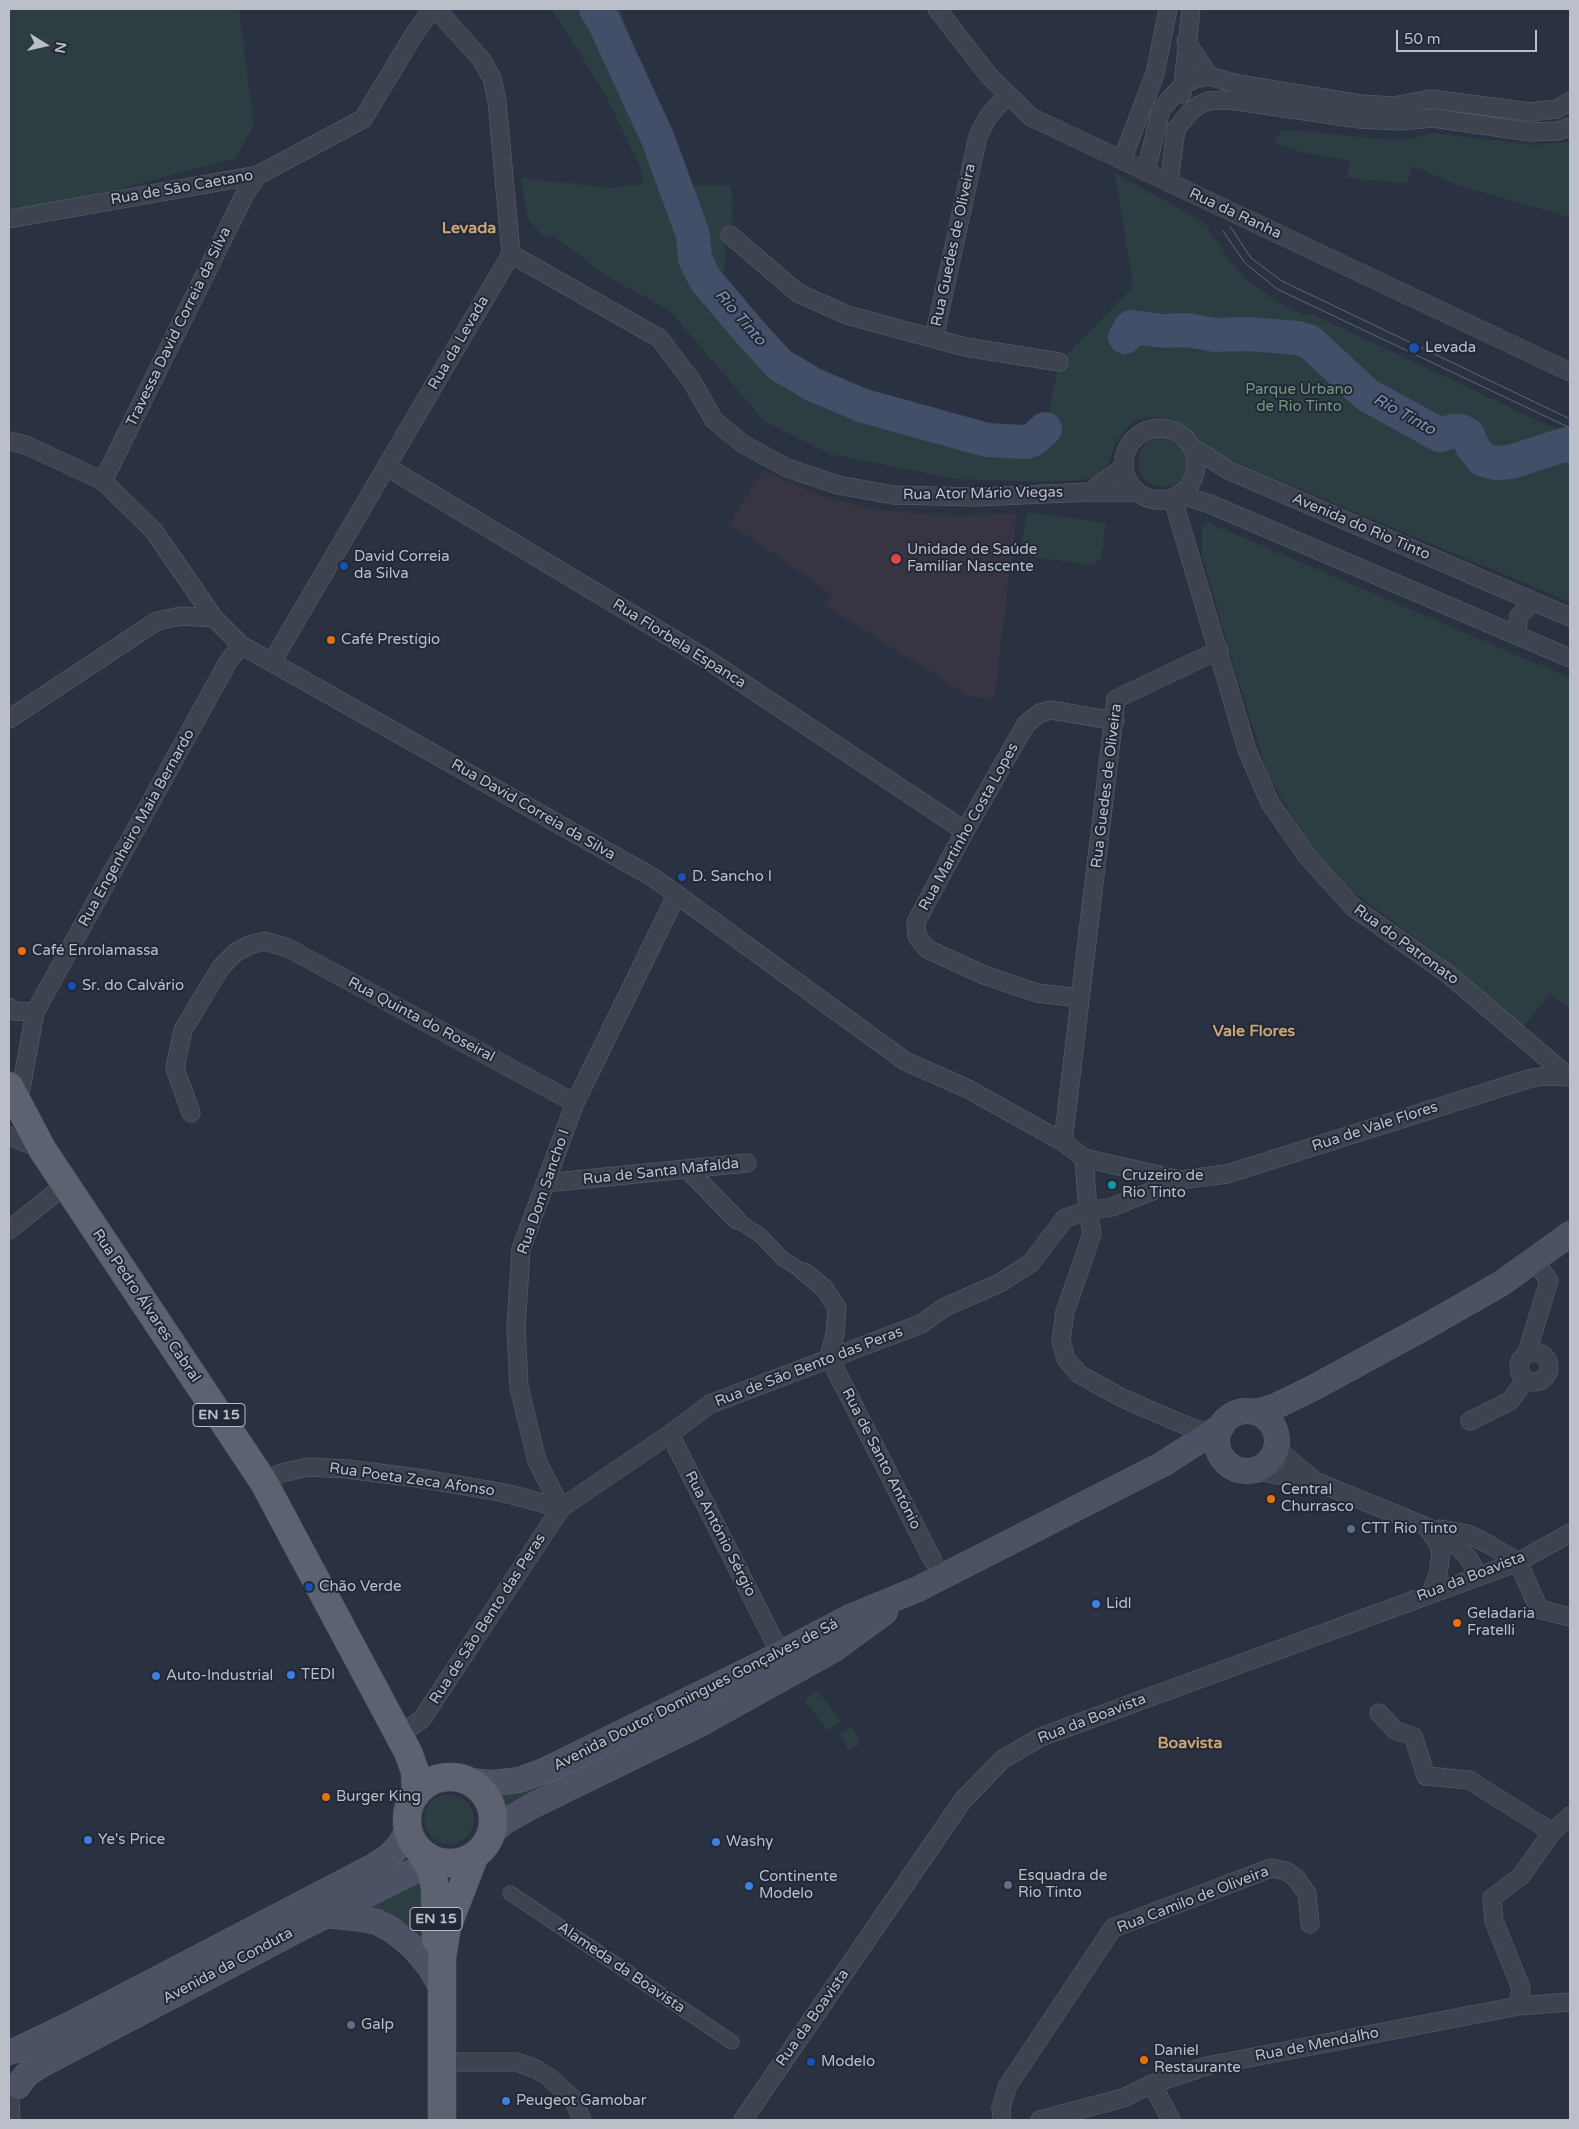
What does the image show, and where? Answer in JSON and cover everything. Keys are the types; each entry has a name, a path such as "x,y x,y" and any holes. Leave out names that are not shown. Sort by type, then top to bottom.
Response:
{"main road":[{"name":"Rua Pedro Álvares Cabral","path":"11,1100 65,1185 263,1482 400,1735 415,1771 416,1793"},
{"path":"1276,1437 1295,1404 1313,1388 1502,1283 1570,1234"},
{"name":"Avenida Doutor Domingues Gonçalves de Sá","path":"462,1779 493,1783 520,1780 544,1771 778,1648 918,1589 1163,1464 1217,1429 1227,1418 1235,1413 1244,1411 1254,1412 1274,1407 1313,1388"},
{"path":"1251,1470 1269,1461 1275,1453 1276,1437 1272,1422 1254,1412"},
{"path":"1217,1429 1220,1453 1225,1461"},
{"name":"Avenida Doutor Domingues Gonçalves de Sá","path":"1163,1464 1202,1458 1225,1461 1241,1470 1251,1470"},
{"name":"Avenida Doutor Domingues Gonçalves de Sá","path":"491,1833 504,1822 534,1805 702,1723 834,1650 918,1589"},
{"name":"Rua Pedro Álvares Cabral","path":"400,1735 415,1752 430,1763 462,1779"},
{"path":"416,1793 426,1783 440,1778 462,1779"},
{"name":"EN 15","path":"442,2120 442,1958 448,1927 474,1857 484,1847 491,1833 493,1818 490,1803 482,1790 462,1779"},
{"name":"EN 15","path":"416,1793 409,1805 406,1818 407,1832 413,1844 433,1862 436,1948 441,1987"},
{"name":"Avenida da Conduta","path":"9,2052 18,2050 71,2024 374,1866 388,1858 400,1846 407,1832"},
{"path":"433,1862 461,1863 474,1857"},
{"name":"Avenida da Conduta","path":"12,2102 26,2075 46,2062 326,1915 433,1862"},
{"path":"326,1915 378,1922 392,1930 413,1947 430,1967 441,1987"},
{"path":"9,2056 19,2076 12,2102"}],"street":[{"name":"Rua de São Caetano","path":"9,219 258,175 363,119 415,33 432,9"},
{"path":"436,9 481,59 492,78 497,100 512,254"},
{"name":"Rua da Ranha","path":"937,9 989,76 1031,117 1570,372"},
{"path":"1122,160 1155,74 1168,9"},
{"path":"1169,183 1183,85 1186,41 1191,9"},
{"path":"1186,41 1209,76"},
{"path":"1146,171 1161,109 1183,85 1195,79 1209,76 1238,84 1361,104 1394,106 1431,99 1530,112 1557,109 1570,101"},
{"name":"Rua Guedes de Oliveira","path":"1008,96 988,117 978,136 934,338 965,347 1059,362"},
{"path":"1176,129 1199,105 1223,100 1359,119 1399,122 1433,118 1530,132 1558,131 1570,127"},
{"name":"Travessa David Correia da Silva","path":"103,481 245,194 258,175"},
{"path":"730,235 798,293 847,315 934,338"},
{"name":"Rua da Levada","path":"272,662 512,254"},
{"name":"Rua Ator Mário Viegas","path":"512,254 659,338 691,380 714,420 743,444 787,468 838,485 893,496 976,497 1137,492"},
{"path":"1176,496 1190,484 1196,468 1196,456 1192,447 1176,431 1166,428 1155,428 1144,432 1135,438 1129,446 1125,457 1124,468 1131,485 1137,492 1157,500 1176,496 1210,504 1570,658"},
{"name":"Rua David Correia da Silva","path":"9,441 26,445 103,481 154,531 214,618 241,645 654,878 905,1061 968,1089 1062,1142 1084,1158"},
{"name":"Avenida do Rio Tinto","path":"1192,447 1228,470 1570,617"},
{"name":"Rua Florbela Espanca","path":"387,467 705,658 965,831"},
{"path":"1090,492 1124,468"},
{"path":"1176,496 1218,650"},
{"path":"1516,634 1519,616 1533,601"},
{"path":"9,719 157,621 168,617 182,616 214,618"},
{"name":"Rua Engenheiro Maia Bernardo","path":"11,1100 35,1012 228,662 241,645"},
{"name":"Rua Guedes de Oliveira","path":"1062,1142 1116,699 1218,650"},
{"name":"Rua do Patronato","path":"1218,650 1251,759 1270,803 1307,856 1353,907 1448,974 1570,1072"},
{"name":"Rua Martinho Costa Lopes","path":"1080,998 1037,993 984,976 928,949 917,936 916,922 1026,724 1040,713 1051,710 1114,721"},
{"name":"Rua Dom Sancho I","path":"561,1508 537,1462 519,1387 516,1328 521,1249 575,1103 677,894"},
{"name":"Rua Quinta do Roseiral","path":"191,1113 175,1068 183,1030 221,968 235,953 248,945 265,941 288,948 575,1103"},
{"path":"9,1007 14,1011 35,1012"},
{"name":"Rua de Vale Flores","path":"1180,1180 1227,1174 1528,1079 1570,1072"},
{"path":"9,1136 42,1150"},
{"path":"1180,1180 1084,1158 1088,1211 1092,1234 1066,1312 1061,1340 1066,1359 1079,1374 1122,1398 1194,1429 1217,1429"},
{"name":"Rua de Santa Mafalda","path":"545,1183 747,1163"},
{"path":"688,1170 737,1220 761,1236 784,1259 823,1287 837,1307 836,1334 829,1358"},
{"name":"Rua de São Bento das Peras","path":"400,1735 411,1729 422,1719 561,1508 670,1434 710,1404 921,1324 945,1307 1017,1274 1031,1263 1065,1218 1088,1211 1112,1207 1180,1180"},
{"path":"9,1230 65,1185"},
{"path":"1530,1353 1528,1346 1549,1281 1534,1261"},
{"path":"1530,1353 1540,1354 1544,1357 1548,1366 1543,1379 1534,1382 1525,1380 1520,1372 1520,1363 1525,1355 1530,1353"},
{"name":"Rua de Santo António","path":"829,1358 933,1561"},
{"path":"1470,1421 1510,1401 1525,1380"},
{"name":"Rua António Sérgio","path":"670,1434 778,1648"},
{"path":"1276,1437 1284,1456 1317,1482"},
{"name":"Rua Poeta Zeca Afonso","path":"263,1482 282,1473 308,1468 348,1469 424,1479 505,1493 561,1508"},
{"path":"1251,1470 1317,1482 1427,1527 1453,1541 1469,1559 1479,1576"},
{"path":"1427,1527 1468,1534 1518,1562 1539,1608 1570,1618"},
{"path":"1427,1527 1438,1543 1442,1553 1438,1574 1430,1593"},
{"name":"Rua da Boavista","path":"744,2120 963,1800 1003,1759 1042,1737 1518,1562 1570,1533"},
{"path":"778,1648 786,1658 793,1658 892,1607"},
{"path":"702,1723 720,1700 774,1672 778,1664 778,1648"},
{"path":"1379,1713 1396,1731 1413,1736 1426,1776 1470,1780 1552,1832"},
{"path":"1518,2006 1521,1988 1494,1921 1492,1898 1521,1876 1552,1832 1570,1816"},
{"name":"Rua Camilo de Oliveira","path":"1002,2120 1001,2108 1007,2087 1113,1928 1271,1868 1286,1871 1296,1878 1307,1894 1310,1924"},
{"name":"Alameda da Boavista","path":"510,1893 732,2042"},
{"name":"Rua de Mendalho","path":"1040,2120 1123,2098 1152,2084 1207,2066 1518,2006 1570,2002"},
{"path":"441,2062 516,2062 536,2069 549,2077 573,2099 582,2120"},
{"path":"1152,2084 1170,2120"}],"shaded area":[{"name":"Unidade de Saúde Familiar Nascente","path":"763,470 816,494 866,508 918,514 962,516 1017,513 994,700 969,696 824,605 832,594 729,524"}],"green space":[{"path":"9,9 239,9 254,125 236,158 13,217 9,209"},
{"name":"Parque Urbano de Rio Tinto","path":"552,9 620,9 680,172 691,185 731,186 733,226 725,238 725,272 718,276 772,339 818,372 896,406 981,425 1018,428 1048,415 1059,362 1133,287 1115,173 1205,223 1231,263 1246,279 1277,302 1304,316 1310,313 1570,436 1570,602 1214,453 1187,427 1172,419 1153,417 1135,420 1114,445 1110,461 1098,478 1038,482 956,479 830,454 764,421 670,311 607,276 554,236 542,235 528,219 521,178 612,188 643,184 640,167 606,96"},
{"path":"1292,130 1402,141 1432,133 1534,145 1570,141 1570,217 1457,185 1413,166 1406,183 1346,178 1350,161 1301,152 1275,143 1280,131"},
{"path":"1163,437 1177,441 1184,448 1188,462 1184,476 1177,483 1163,487 1149,483 1142,476 1138,462 1142,448 1149,441"},
{"path":"1027,512 1106,523 1101,559 1093,565 1020,555"},
{"path":"1207,522 1570,678 1569,1008 1550,994 1522,1029 1460,971 1352,891 1310,847 1268,775 1202,556 1202,527"},
{"path":"817,1690 841,1721 828,1731 804,1700"},
{"path":"852,1727 860,1744 848,1750 839,1733"},
{"path":"565,1773 567,1777 504,1812 496,1794"},
{"path":"449,1794 463,1798 470,1805 474,1819 470,1833 463,1840 449,1844 435,1840 428,1833 424,1819 428,1805 435,1798"},
{"path":"422,1881 427,1948 360,1909"}],"waterway":[{"name":"Rio Tinto","path":"596,9 605,24 658,139 693,235 695,259 705,279 780,365 814,385 864,406 987,440 1026,442 1034,439 1045,429"},
{"name":"Rio Tinto","path":"1125,337 1131,327 1163,331 1187,330 1215,335 1248,334 1298,338 1310,342 1367,395 1440,435 1453,431 1461,431 1468,435 1472,446 1483,460 1496,463 1511,462 1566,444 1570,446"}],"tram line":[{"path":"1230,226 1251,258 1282,281 1570,419"},
{"path":"1223,231 1245,263 1277,289 1570,428"}],"place":[{"name":"Levada","path":"1414,348"},
{"name":"Unidade de Saúde Familiar Nascente","path":"896,559"},
{"name":"David Correia da Silva","path":"344,566"},
{"name":"Café Prestígio","path":"331,640"},
{"name":"D. Sancho I","path":"682,877"},
{"name":"Café Enrolamassa","path":"22,951"},
{"name":"Sr. do Calvário","path":"72,986"},
{"name":"Cruzeiro de Rio Tinto","path":"1112,1185"},
{"name":"Central Churrasco","path":"1271,1499"},
{"name":"CTT Rio Tinto","path":"1351,1529"},
{"name":"Chão Verde","path":"309,1587"},
{"name":"Lidl","path":"1096,1604"},
{"name":"Geladaria Fratelli","path":"1457,1623"},
{"name":"TEDI","path":"291,1675"},
{"name":"Auto-Industrial","path":"156,1676"},
{"name":"Burger King","path":"326,1797"},
{"name":"Ye's Price","path":"88,1840"},
{"name":"Washy","path":"716,1842"},
{"name":"Esquadra de Rio Tinto","path":"1008,1885"},
{"name":"Continente Modelo","path":"749,1886"},
{"name":"Galp","path":"351,2025"},
{"name":"Daniel Restaurante","path":"1144,2060"},
{"name":"Modelo","path":"811,2062"},
{"name":"Peugeot Gamobar","path":"506,2101"}],"district":[{"name":"Levada","path":"469,229"},
{"name":"Vale Flores","path":"1254,1032"},
{"name":"Boavista","path":"1190,1744"}]}
